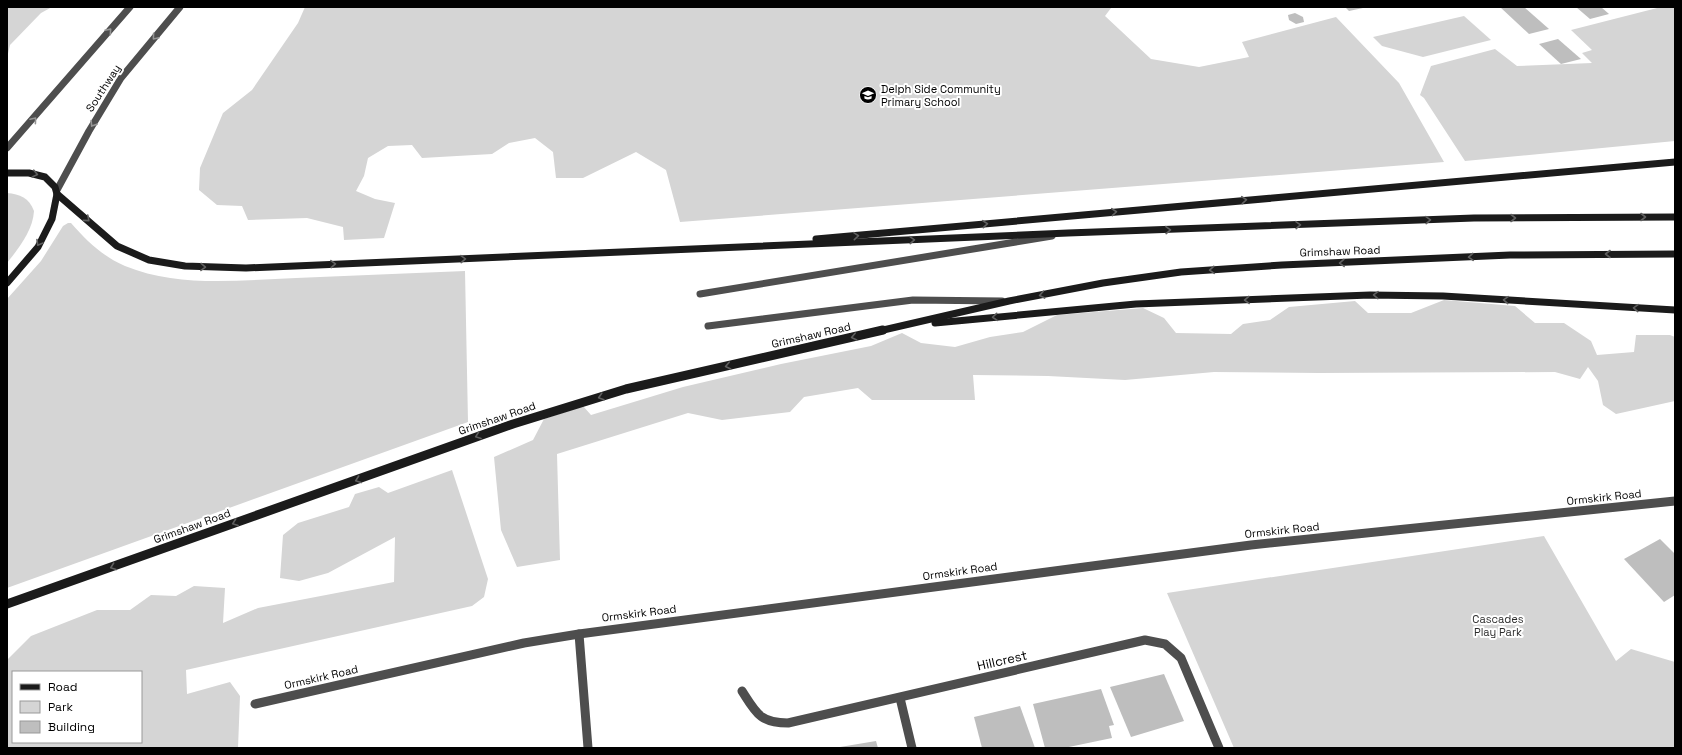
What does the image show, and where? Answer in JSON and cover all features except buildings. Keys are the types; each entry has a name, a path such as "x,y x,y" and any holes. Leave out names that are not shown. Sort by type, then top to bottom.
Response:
{"main road":[{"path":"705,249 1675,162"},
{"path":"7,173 35,173 49,179 57,192 117,246 149,260 185,266 246,268 1068,233 1474,218 1675,217"},
{"path":"7,283 38,247 52,219 57,192"},
{"name":"Grimshaw Road","path":"7,604 513,424 626,389 1009,302 1103,283 1182,272 1282,265 1510,255 1675,254"},
{"path":"904,326 1136,304 1370,295 1443,296 1675,310"}],"street":[{"path":"7,148 130,7"},
{"name":"Southway","path":"57,192 89,131 121,78 180,7"},
{"path":"700,294 1068,233"},
{"name":"Grimshaw Road","path":"708,326 913,300 1009,302"},
{"name":"Ormskirk Road","path":"255,704 524,643 578,634 1251,545 1675,501"},
{"path":"578,634 588,748"},
{"name":"Hillcrest","path":"742,691 760,718 773,723 788,723 1145,640 1165,644 1182,658 1219,748"},
{"path":"900,698 912,748"}],"green space":[{"path":"7,7 52,7 41,13 10,45 7,58"},
{"path":"305,7 1109,7 1111,8 1105,16 1151,59 1199,67 1249,57 1242,42 1336,17 1399,83 1444,162 680,222 666,170 636,152 583,178 556,178 553,152 535,138 509,143 492,154 422,158 412,145 388,146 368,158 364,176 356,191 375,199 395,203 384,238 344,240 343,227 307,218 248,220 242,206 217,205 199,190 200,168 223,113 252,90 298,23"},
{"path":"1661,7 1675,7 1675,141 1465,161 1424,98 1420,95 1431,66 1495,49 1517,66 1592,63 1582,53 1592,50 1571,30"},
{"path":"1464,16 1491,40 1423,57 1382,46 1373,37"},
{"path":"7,193 16,194 27,200 34,211 28,232 21,245 7,263"},
{"path":"71,223 95,248 109,258 125,266 146,273 188,280 231,281 465,271 468,422 7,588 7,299 41,261 63,226"},
{"path":"1444,300 1515,306 1535,323 1564,323 1591,341 1597,355 1634,352 1636,335 1670,335 1675,337 1675,401 1616,414 1603,405 1598,381 1588,367 1580,379 1555,372 1214,372 1125,380 1048,376 973,375 975,400 872,400 858,388 804,397 790,412 722,420 688,413 557,454 560,560 517,567 501,530 494,457 533,440 544,419 583,406 591,415 683,387 781,364 871,346 902,333 921,343 955,347 990,337 1023,332 1057,315 1143,308 1164,318 1176,333 1231,334 1243,324 1270,320 1289,307 1355,301 1368,313 1411,313"},
{"path":"452,470 488,579 484,597 472,606 186,670 187,694 230,682 240,696 238,748 7,748 7,660 31,636 97,610 130,610 151,595 176,596 194,586 225,588 223,623 258,608 394,582 395,537 328,573 299,581 280,578 283,535 298,523 349,507 355,494 379,487 388,493"},
{"name":"Cascades Play Park","path":"1544,536 1616,661 1631,649 1675,662 1675,748 1234,748 1167,593"}],"place":[{"name":"Delph Side Community Primary School","path":"868,95"}]}
